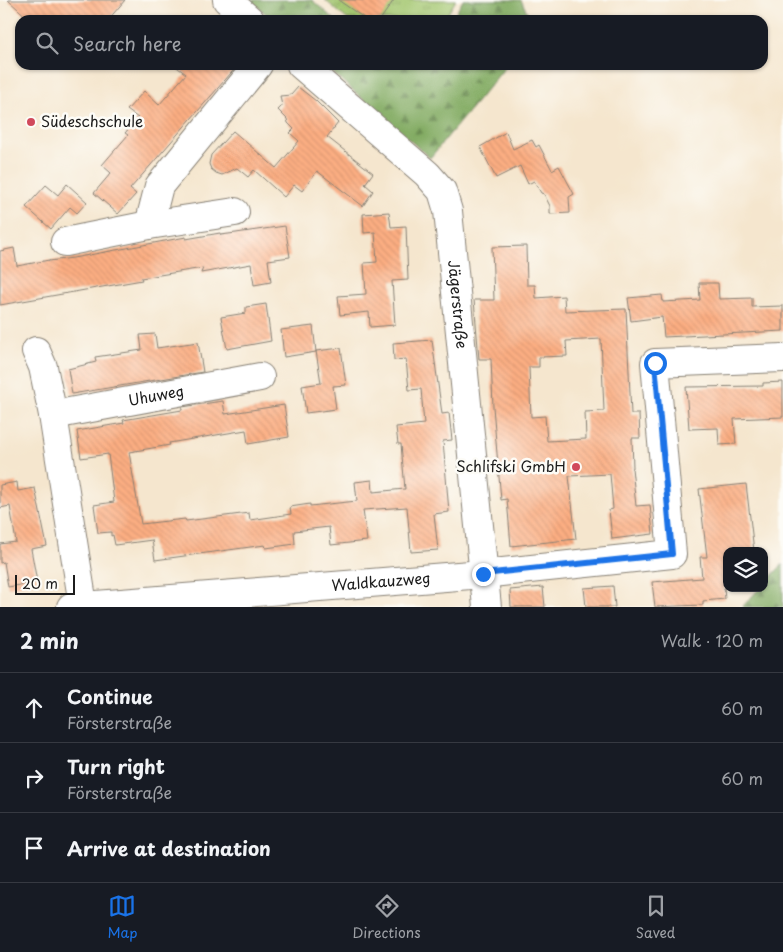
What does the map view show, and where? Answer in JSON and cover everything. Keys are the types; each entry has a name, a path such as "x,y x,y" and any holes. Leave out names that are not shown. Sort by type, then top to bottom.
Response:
{"street":[{"path":"227,0 244,15"},
{"path":"149,225 159,186 254,70"},
{"name":"Jägerstraße","path":"307,70 427,174 442,191 448,211 487,607"},
{"path":"66,242 149,225 235,212"},
{"path":"36,351 44,367 53,414 77,606"},
{"name":"Waldkauzweg","path":"77,606 289,598 483,574 672,554 655,363 783,358"},
{"name":"Uhuweg","path":"53,414 260,377"}],"green space":[{"path":"250,0 312,0 329,15 267,15"},
{"path":"325,0 456,0 447,15 342,15"},
{"path":"463,0 521,0 528,15 455,15"},
{"path":"330,70 503,70 430,158"},
{"path":"783,564 783,607 742,607 756,592 768,592 768,580"}],"building":[{"path":"8,0 125,0 112,15 24,15"},
{"path":"338,0 394,0 384,15 360,15"},
{"path":"181,70 234,70 130,189 136,194 118,214 94,193 111,173 102,165 128,135 125,133 138,118 127,110 144,91 159,105 186,74"},
{"path":"298,87 316,101 338,123 327,137 373,173 365,184 373,191 363,206 317,171 302,191 294,185 284,197 254,170 248,177 237,168 222,175 211,169 209,164 211,155 233,131 276,168 299,141 290,133 294,129 278,110 282,106 280,96 291,95"},
{"path":"506,132 513,149 532,140 536,147 539,145 552,170 559,166 574,194 569,197 570,213 550,214 550,206 544,194 541,193 534,181 528,184 520,166 496,178 480,147"},
{"path":"67,184 87,202 77,213 70,207 51,229 26,207 46,185 58,195"},
{"path":"389,212 391,227 406,226 408,280 392,281 395,325 370,327 369,312 340,315 338,296 366,294 364,263 377,262 375,232 364,233 363,214"},
{"path":"285,226 290,257 268,260 271,282 254,285 251,264 201,273 203,268 0,305 0,251 14,248 17,266 73,258 186,237 186,239 220,233 221,235"},
{"path":"526,246 527,285 535,285 536,298 564,296 565,311 626,309 631,414 639,414 640,438 632,438 632,468 636,506 650,505 653,534 612,539 609,510 613,509 610,474 569,476 576,539 511,546 507,499 501,500 491,359 479,359 474,300 494,300 492,247","holes":["601,339 604,411 585,412 586,439 547,441 545,416 531,417 529,367 539,367 539,357 567,356 566,341"]},
{"path":"699,283 718,283 719,299 752,298 752,307 783,306 783,331 664,337 662,317 631,321 628,298 662,295 663,302 700,300"},
{"path":"266,304 271,341 227,349 221,317 246,313 246,307"},
{"path":"313,326 316,352 284,357 281,330"},
{"path":"155,334 157,348 198,342 203,372 72,394 68,369 96,362 95,357 142,350 140,335"},
{"path":"432,340 442,414 449,413 452,440 443,441 449,512 434,514 438,550 411,552 407,507 363,510 367,541 331,545 329,527 294,531 295,544 266,548 265,545 155,560 152,540 115,545 111,532 98,533 94,505 114,502 108,454 81,458 77,431 124,423 123,420 182,410 182,407 223,401 225,414 284,405 289,437 248,444 246,430 129,452 141,524 185,519 186,521 249,513 250,520 291,514 290,507 357,501 355,482 372,480 373,492 405,489 401,444 398,444 396,427 424,424 421,389 409,390 406,359 394,360 393,343"},
{"path":"341,348 346,385 333,386 336,409 306,413 302,386 321,383 316,351"},
{"path":"783,382 783,417 734,419 736,444 719,445 718,428 689,429 686,387 763,386 763,383"},
{"path":"17,482 18,491 35,488 47,546 31,549 37,582 8,587 4,562 0,563 0,544 16,542 10,506 0,508 0,485"},
{"path":"746,484 754,547 723,547 723,592 725,599 703,601 703,605 655,607 652,582 702,578 700,557 707,557 699,489"},
{"path":"613,586 615,607 586,607 584,588"},
{"path":"543,587 545,607 511,607 510,590"}],"place":[{"name":"Südeschschule","path":"31,122"},
{"name":"Schlifski GmbH","path":"576,467"}],"route":[{"path":"483,574 672,554 655,363"}]}
